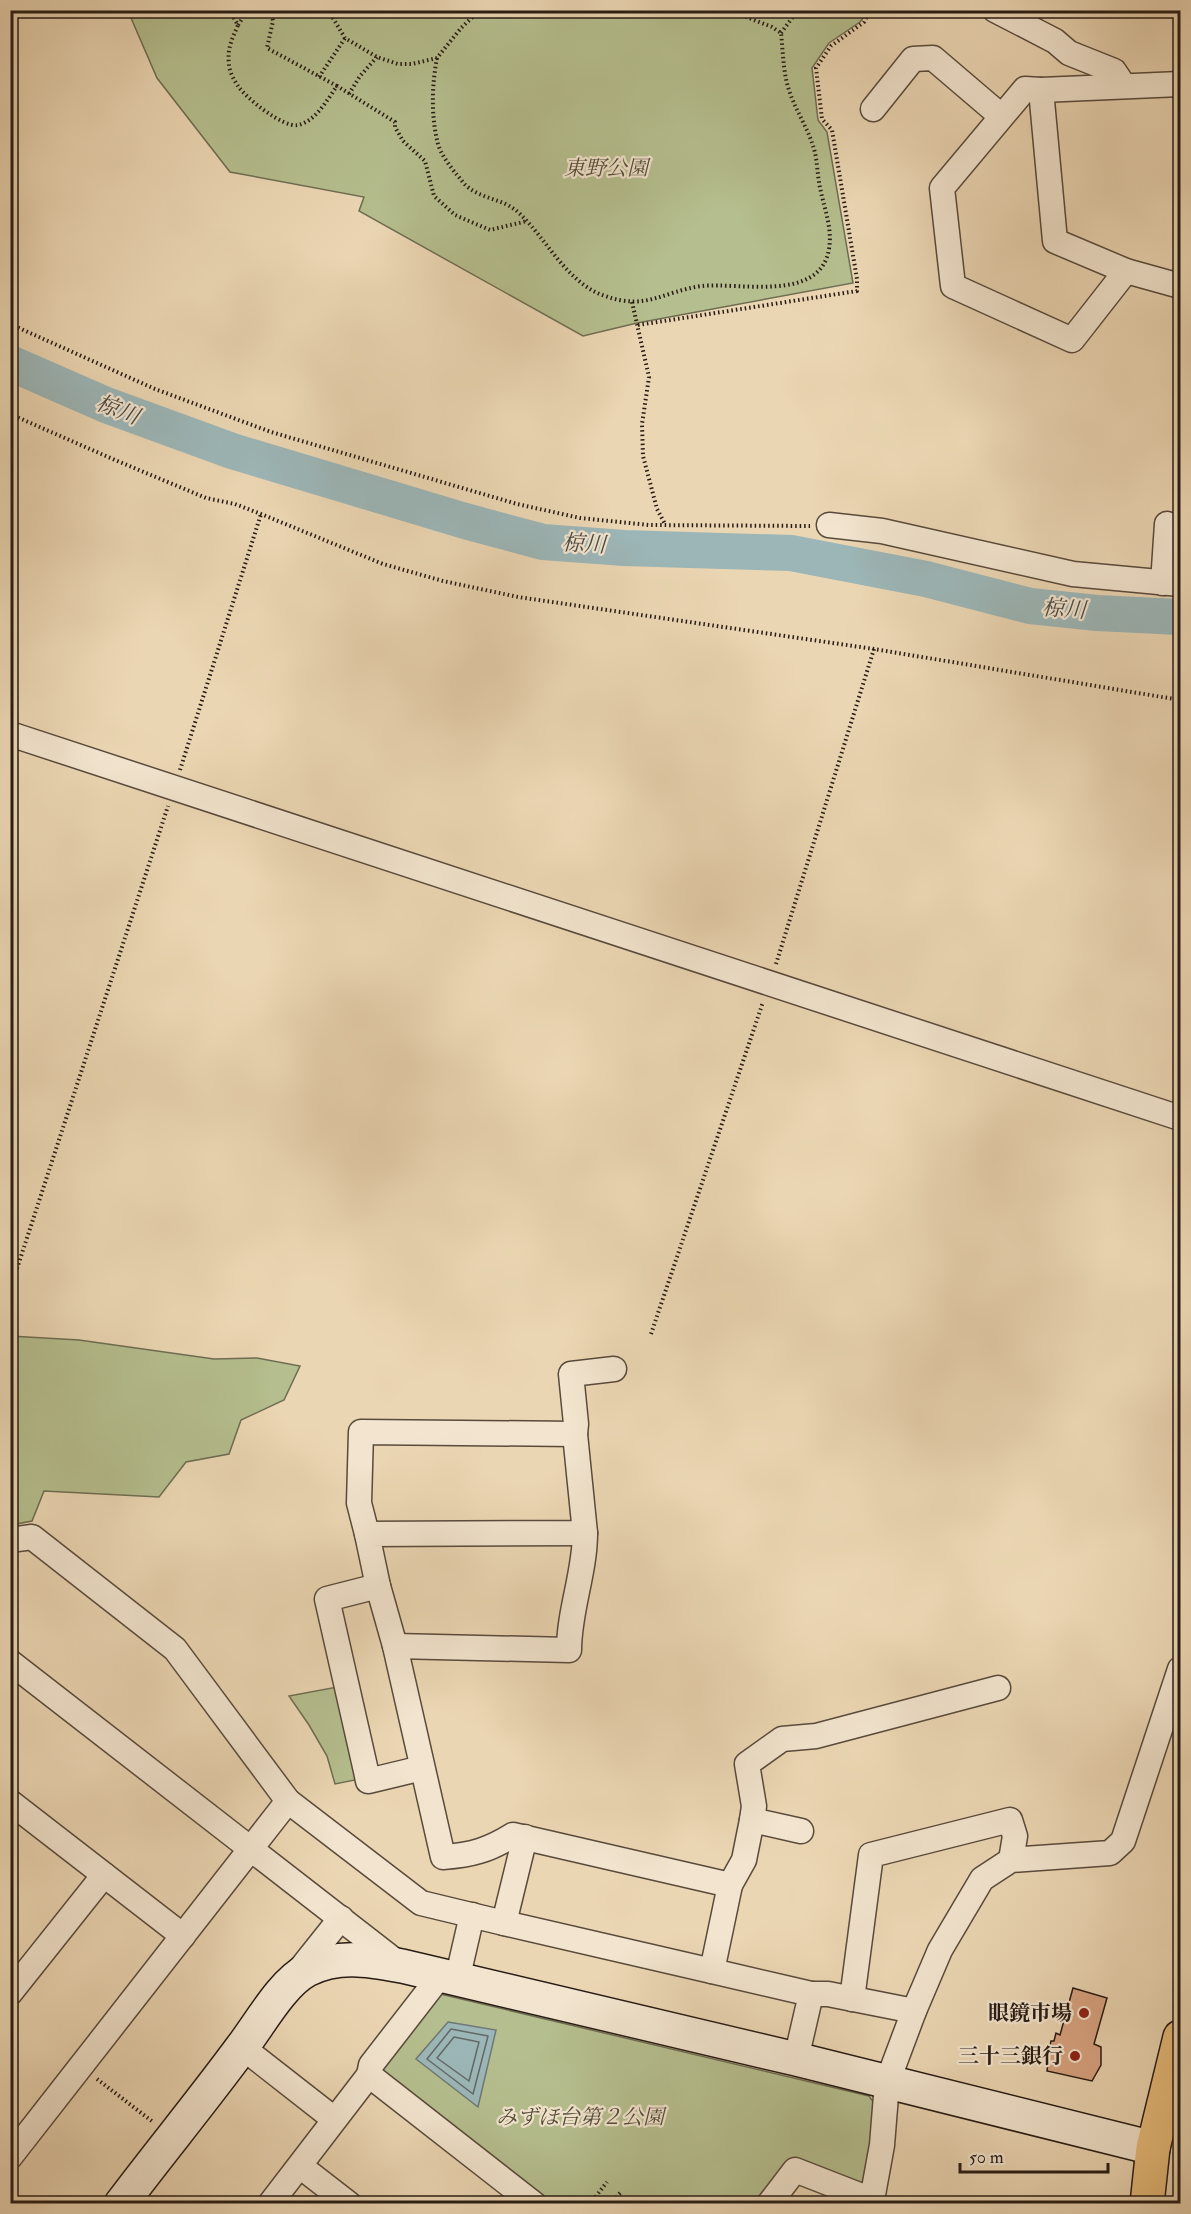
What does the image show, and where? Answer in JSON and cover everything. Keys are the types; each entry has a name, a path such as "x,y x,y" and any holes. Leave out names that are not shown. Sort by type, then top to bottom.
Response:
{"highway":[{"path":"1147,2204 1153,2148 1180,2037"}],"street":[{"path":"995,10 1055,41 1069,53 1114,71 1124,87"},
{"path":"873,109 913,58 933,58 1001,116"},
{"path":"1126,271 1072,340 953,286 942,188 1025,89 1180,84"},
{"path":"1041,90 1055,241 1126,271 1180,286"},
{"path":"829,525 882,531 1072,574 1172,584 1167,525"},
{"path":"10,734 1180,1118"},
{"path":"394,1646 570,1650 569,1628 585,1550 571,1374 614,1369"},
{"path":"574,1434 361,1432 359,1503 443,1857 466,1856 490,1849 513,1835 730,1885"},
{"path":"368,1534 585,1533"},
{"path":"10,1540 32,1537 175,1649 288,1800 420,1903 811,1994 914,2011"},
{"path":"378,1586 327,1599 368,1781 422,1768"},
{"path":"10,1662 402,1966"},
{"path":"769,2204 795,2170 872,2200 882,2145 887,2083 940,1950 982,1879 1011,1860 1110,1853 1123,1841 1180,1669"},
{"path":"712,1971 730,1885 744,1860 752,1820 754,1806 747,1764 782,1739 816,1736 998,1688"},
{"path":"10,2157 288,1800"},
{"path":"15,1815 104,1875 183,1936"},
{"path":"752,1820 801,1831"},
{"path":"852,1999 871,1856 1010,1820 1015,1836 1011,1860"},
{"path":"504,1923 525,1837"},
{"path":"10,1993 104,1875"},
{"path":"270,2204 369,2075 371,2065 449,1978 471,1915"},
{"path":"121,2204 341,1918"},
{"path":"282,1992 305,1971 322,1964 341,1960 364,1960 402,1966 796,2059 1153,2148"},
{"path":"796,2059 811,1994"},
{"path":"242,2047 334,2119"},
{"path":"369,2075 534,2204"},
{"path":"300,2166 349,2204"}],"path":[{"path":"229,10 238,25"},
{"path":"248,10 238,25 228,48 229,67 238,86 249,97 278,118 293,125 306,122 322,108 337,86"},
{"path":"271,10 273,21 267,48 337,86 395,122 395,127 403,141 424,161 434,196 455,215 490,230 527,221"},
{"path":"328,10 345,38 377,57 398,64 412,64 437,58"},
{"path":"480,10 448,42 437,58 434,75 434,120 437,142 444,157 467,188 500,200 521,214 559,262 593,291 632,303 650,301 700,286 751,287 798,283 816,273 827,257 830,247 829,230 814,146 789,89 781,33 798,10"},
{"path":"728,10 772,27 781,33"},
{"path":"638,325 857,291 857,279 832,130 822,119 816,68 831,46 864,22 869,12"},
{"path":"319,77 345,38"},
{"path":"349,94 360,76 377,57"},
{"path":"632,303 649,377 642,424 643,456 657,509 665,524"},
{"path":"10,324 155,389 271,432 535,509 580,518 649,525 823,527 829,525"},
{"path":"10,414 206,498 235,504 383,564 487,591 874,650 1180,700"},
{"path":"10,1290 261,514"},
{"path":"651,1334 769,985 874,650"},
{"path":"82,2066 172,2138"},
{"path":"590,2204 607,2182"},
{"path":"610,2204 621,2192"}],"green space":[{"name":"東野公園","path":"128,11 868,11 860,22 829,43 812,68 818,120 827,132 853,283 637,323 583,336 359,211 364,197 230,172 157,78"},
{"path":"10,1336 79,1340 214,1359 257,1358 300,1366 284,1400 241,1420 229,1454 186,1462 159,1497 44,1491 32,1521 11,1525"},
{"path":"337,1687 360,1779 335,1784 327,1756 289,1696"},
{"name":"みずほ台第２公園","path":"436,1993 869,2096 874,2103 865,2181 852,2187 795,2164 763,2203 550,2203 377,2068"}],"water":[{"path":"448,2022 496,2030 478,2107 416,2059"}],"building":[{"path":"1073,1988 1107,1998 1094,2044 1101,2047 1101,2065 1092,2081 1047,2071 1048,2063 1046,2063 1051,2041 1054,2041 1056,2033 1060,2035"}],"waterway":[{"name":"椋川","path":"10,363 106,405 232,451 543,542 624,548 791,553 926,579 1030,606 1097,613 1180,617"}],"place":[{"name":"眼鏡市場","path":"1084,2013"},
{"name":"三十三銀行","path":"1075,2056"}]}
